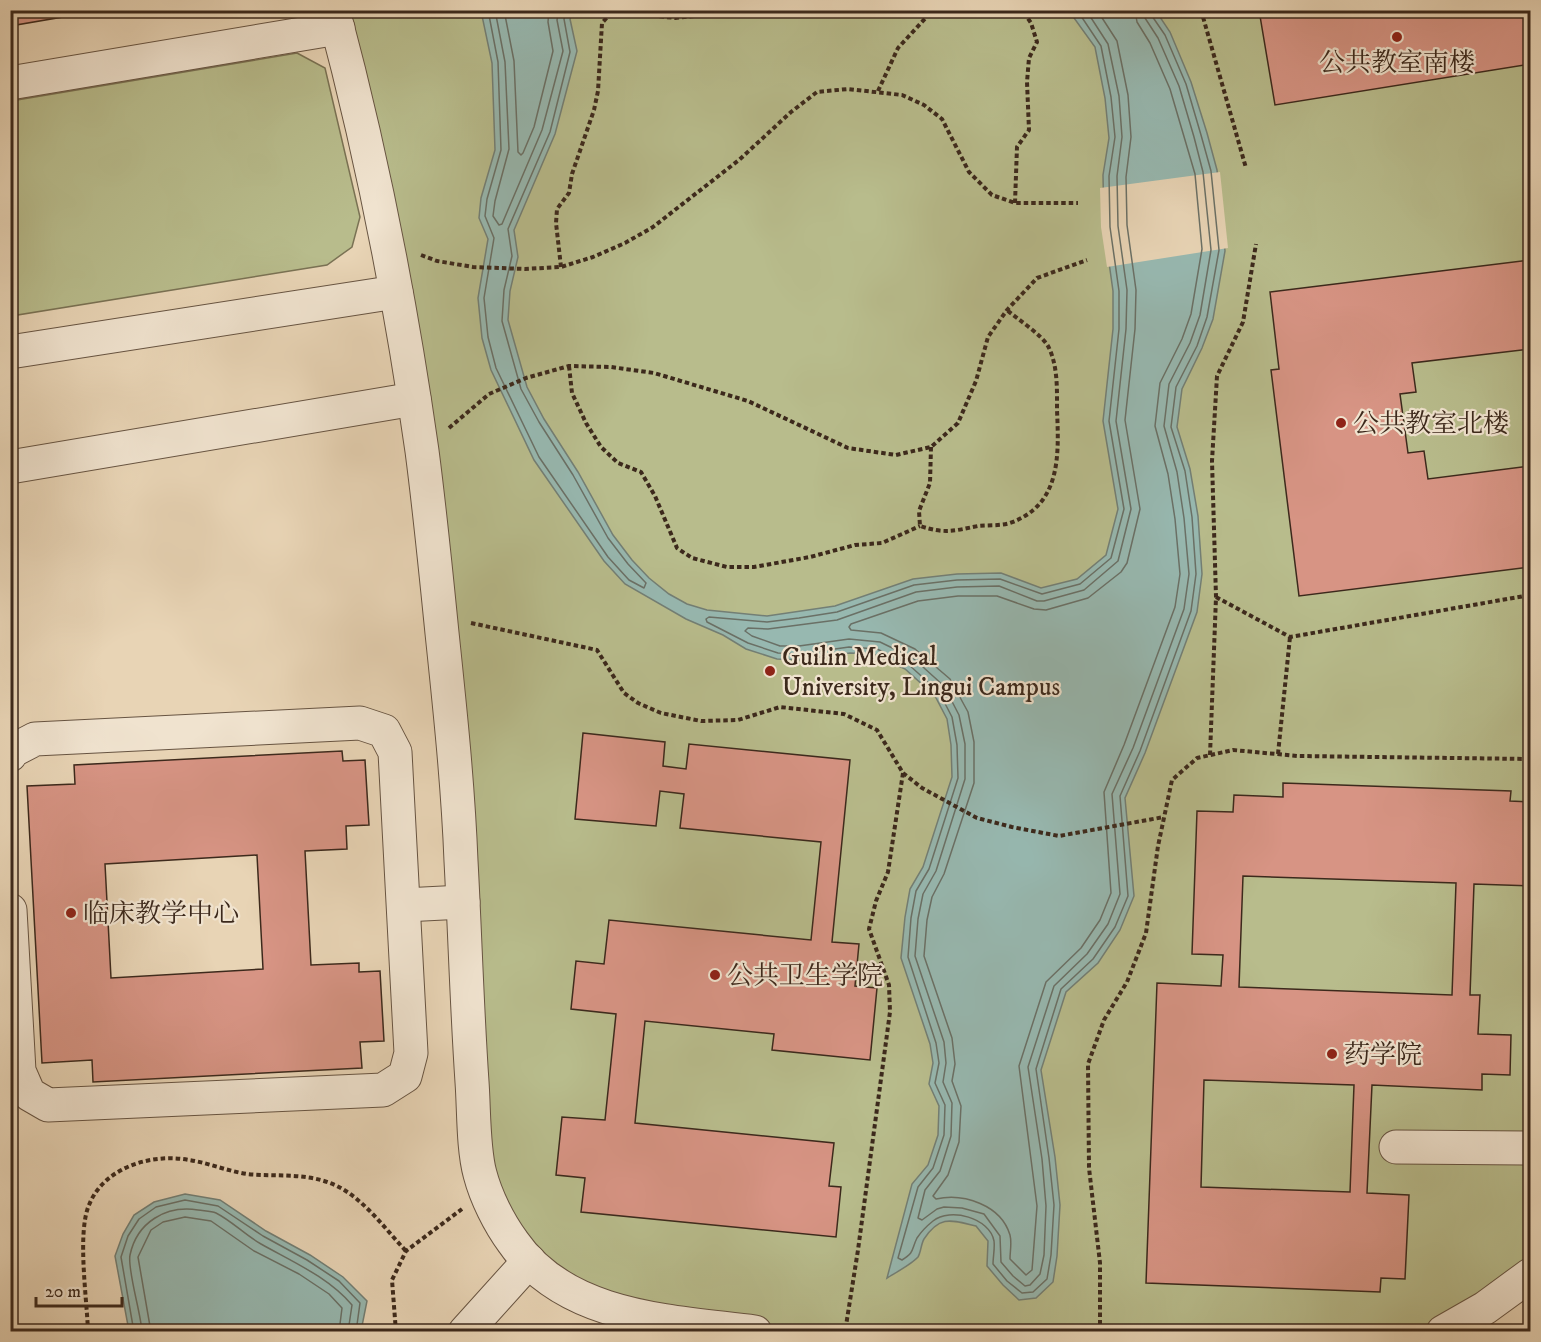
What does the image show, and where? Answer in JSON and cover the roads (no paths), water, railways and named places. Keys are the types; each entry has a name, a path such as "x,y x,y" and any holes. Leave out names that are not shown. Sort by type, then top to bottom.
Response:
{"street":[{"path":"10,83 335,20 387,242 422,457 440,616 460,834 479,1173 495,1211 513,1243 537,1272 566,1290 637,1316 755,1332"},
{"path":"10,352 396,292"},
{"path":"10,467 414,399"},
{"path":"10,755 12,751 35,739 360,723 384,731 395,752 411,1053 405,1076 383,1090 48,1105 29,1094 19,1071 10,910"},
{"path":"404,905 463,902"},
{"path":"1396,1147 1530,1148"},
{"path":"465,1332 529,1261"},
{"path":"1443,1332 1485,1308 1530,1275"}],"water":[{"path":"481,11 574,11 570,19 577,51 555,134 514,230 518,257 510,291 508,320 527,387 613,535 649,578 669,594 687,604 707,610 767,616 835,606 913,579 957,574 1001,573 1041,588 1077,579 1106,555 1118,509 1103,421 1113,329 1113,291 1104,227 1103,175 1109,138 1105,98 1095,47 1069,11 1156,11 1170,32 1191,82 1217,170 1225,251 1213,319 1182,389 1177,427 1190,469 1198,516 1202,574 1197,612 1145,753 1125,798 1134,896 1120,930 1098,963 1066,992 1041,1070 1060,1205 1053,1282 1036,1298 1019,1300 987,1266 988,1241 976,1226 953,1221 935,1226 924,1239 918,1257 887,1278 912,1184 928,1165 938,1135 939,1106 929,1084 933,1063 930,1044 901,958 910,889 923,867 952,777 947,719 935,696 905,669 874,654 850,653 800,660 777,659 746,649 723,635 686,619 625,584 604,561 534,460 491,370 482,338 478,298 488,239 479,218 481,198 495,150 492,63"},
{"path":"185,1194 220,1200 266,1231 310,1255 343,1277 367,1301 361,1331 129,1331 115,1256 123,1234 134,1215 154,1202"}],"place":[{"name":"公共教室南楼","path":"1397,37"},
{"name":"公共教室北楼","path":"1341,423"},
{"name":"Guilin Medical University, Lingui Campus","path":"770,671"},
{"name":"临床教学中心","path":"71,913"},
{"name":"公共卫生学院","path":"715,975"},
{"name":"药学院","path":"1332,1054"}]}
